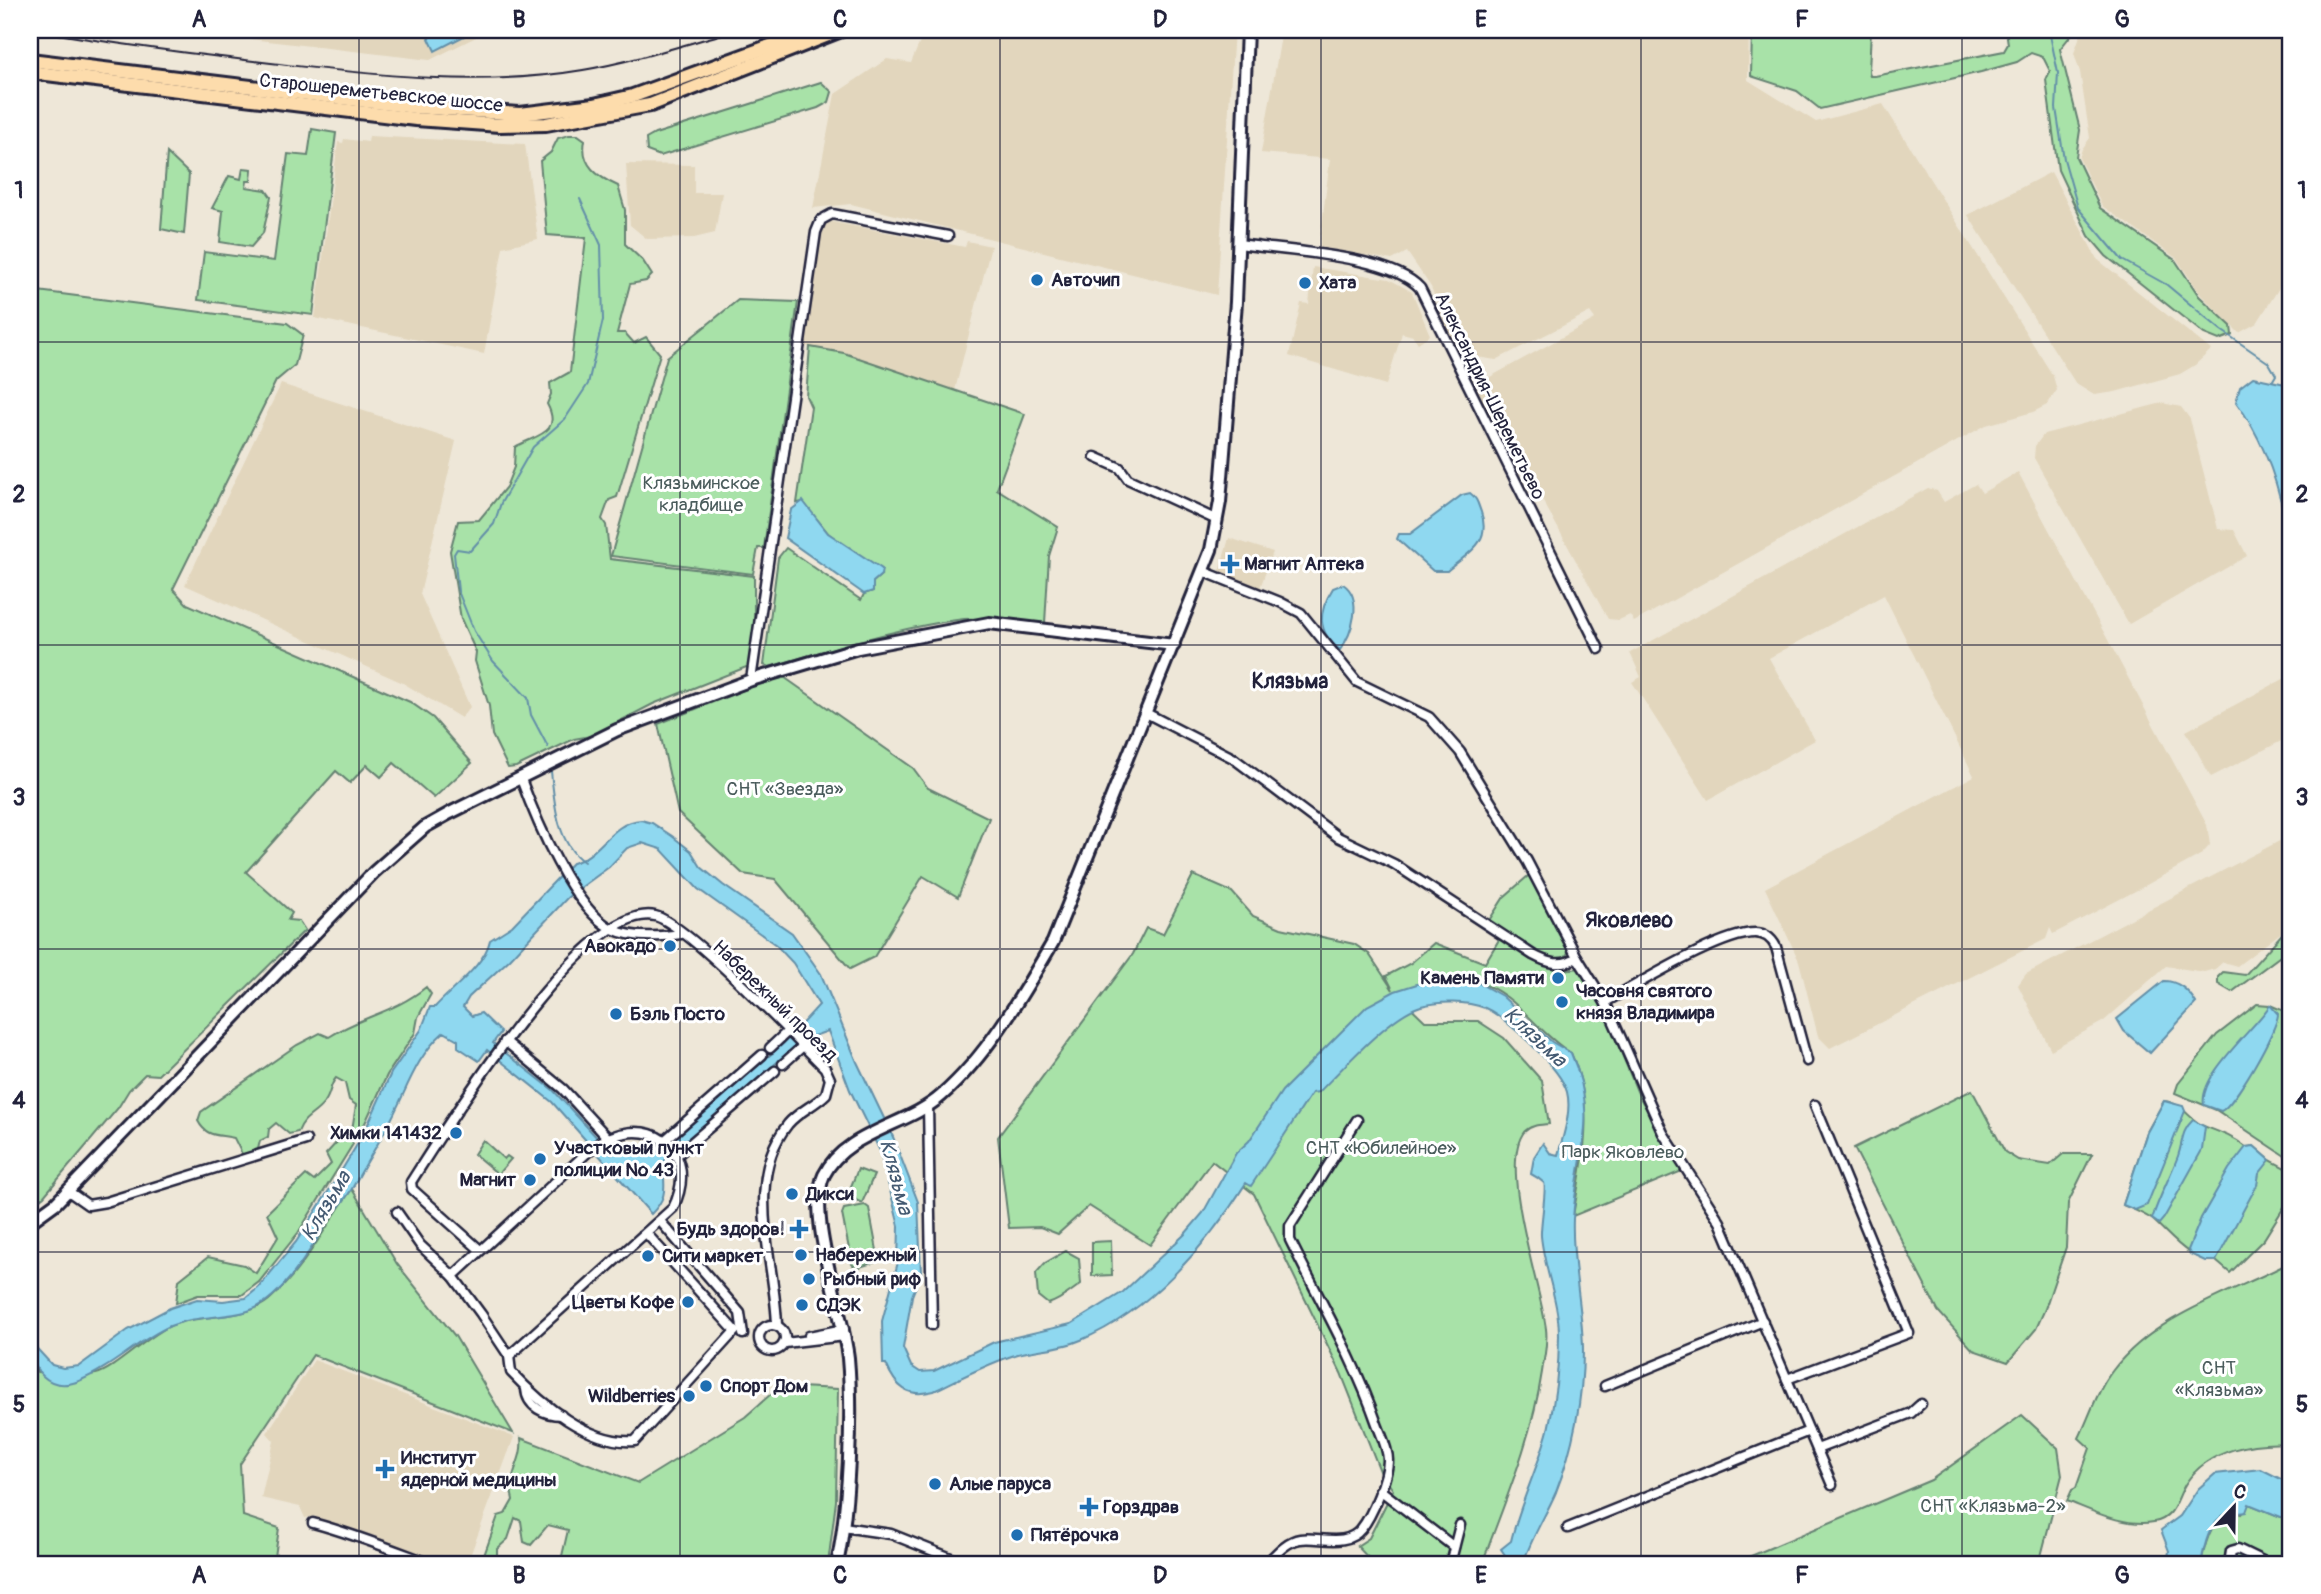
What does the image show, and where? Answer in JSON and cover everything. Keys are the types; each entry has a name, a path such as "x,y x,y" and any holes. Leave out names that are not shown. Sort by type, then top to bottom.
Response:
{"main road":[{"name":"Старошереметьевское шоссе","path":"30,60 415,107 520,114 594,105 633,96 814,30"},
{"name":"Старошереметьевское шоссе","path":"30,72 446,122 546,124 650,105 841,30"},
{"path":"837,1564 843,1527 849,1400 844,1333 824,1244 819,1199 821,1184 829,1167 841,1154 928,1106 948,1090 971,1063 1027,985 1053,942 1205,572 1217,520 1239,244 1247,30"},
{"path":"1248,47 1254,30"},
{"path":"30,1222 68,1191 405,843 450,813 617,730 751,680 858,648 981,623 1080,632 1174,645"}],"street":[{"path":"751,680 816,232 825,216 844,214 948,236"},
{"name":"Александрия-Шереметьево","path":"1239,244 1383,266 1410,278 1420,288 1599,649"},
{"path":"1095,457 1120,468 1128,479 1217,520"},
{"path":"1205,572 1280,602 1301,614 1357,682 1429,717 1440,726 1460,752 1527,861 1577,957 1605,1002 1654,1116 1720,1222 1832,1485"},
{"path":"1146,713 1233,758 1338,837 1394,864 1532,955 1560,964 1577,957"},
{"path":"521,779 554,857 584,902 610,928 625,934 646,936 681,933"},
{"name":"Набережный проезд","path":"480,1249 410,1185 493,1057 581,954 610,928 626,919 645,915 662,919 681,933 789,1032 825,1068 830,1084 822,1098 802,1110 786,1126 768,1164 764,1205 777,1325 784,1332 785,1341"},
{"path":"1605,1002 1713,946 1742,935 1759,933 1770,938 1776,947 1807,1061"},
{"path":"770,1048 789,1032"},
{"path":"503,1044 563,1089 605,1139"},
{"path":"783,1064 803,1046"},
{"path":"665,1142 762,1055"},
{"path":"675,1155 775,1071"},
{"path":"1787,1379 1909,1333 1815,1105"},
{"path":"928,1106 932,1325"},
{"path":"1266,1564 1285,1546 1299,1539 1332,1541 1350,1537 1361,1529 1387,1474 1388,1456 1372,1410 1339,1335 1290,1240 1290,1226 1357,1120"},
{"path":"453,1276 605,1139 623,1131 636,1131 665,1142 675,1155 681,1175 681,1187 673,1208 509,1356"},
{"path":"68,1191 88,1205 106,1202 306,1140"},
{"path":"397,1212 420,1245 453,1276 509,1356 508,1367 538,1409 562,1415 593,1432 635,1441 739,1332 740,1313 660,1221"},
{"path":"646,1233 739,1332 760,1336"},
{"path":"1605,1386 1763,1321"},
{"path":"777,1325 767,1326 760,1336 760,1343 769,1351 776,1350 785,1341 844,1333"},
{"path":"1817,1449 1911,1413 1921,1404"},
{"path":"1568,1528 1809,1431"},
{"path":"1380,1490 1454,1547"},
{"path":"313,1522 377,1541 386,1548 431,1564"},
{"path":"1450,1564 1460,1525"},
{"path":"843,1527 891,1534 966,1564"},
{"path":"2229,1564 2231,1551 2238,1549 2269,1564"}],"shaded area":[{"path":"173,30 490,30 430,60"},
{"path":"925,30 1234,30 1217,295 851,204 813,208 835,94 887,59 911,63"},
{"path":"1282,30 1749,30 1748,80 1816,122 1883,104 2053,376 2057,390 2047,405 2033,412 1986,425 1634,622 1630,615 1619,620 1608,619 1520,459 1513,462 1477,389 1490,377 1595,319 1590,312 1496,360 1457,354 1431,287 1407,252 1392,260 1319,247 1330,159 1261,153"},
{"path":"2082,30 2291,30 2291,269 2257,323 2239,333 2201,295 2176,258 2102,206 2079,158 2090,138 2080,72 2074,53"},
{"path":"369,136 525,144 538,239 503,247 484,354 315,318 338,142 343,143 344,139 368,142"},
{"path":"626,164 694,165 694,193 722,193 715,233 694,238 647,239 630,225"},
{"path":"2051,172 2097,259 2211,350 2195,365 2180,374 2115,392 2094,395 2076,384 1968,215"},
{"path":"827,221 965,247 967,241 991,246 955,390 844,353 804,346 820,228"},
{"path":"1313,267 1389,279 1412,292 1430,335 1418,343 1413,336 1402,333 1386,385 1289,356 1301,303 1309,304"},
{"path":"281,384 456,441 420,594 470,707 461,718 403,683 185,585"},
{"path":"2162,403 2181,407 2190,419 2218,529 2234,530 2247,556 2129,624 2034,458 2035,446 2044,434"},
{"path":"2018,472 2207,825 2210,845 2202,854 2053,934 2050,928 2046,939 1830,1048 1818,1036 1799,961 1765,888 1974,776 1884,595 1769,658 1815,740 1708,800 1632,682 1641,677 1630,653 1928,488 1937,491 1944,502 1976,484 1982,493"},
{"path":"1229,538 1273,552 1260,588 1219,573"},
{"path":"2291,675 2291,736 2211,777 2186,731"},
{"path":"2291,835 2291,925 2237,966 2223,962 2215,969 2204,972 2166,966 2104,1021 2051,1050 2018,985 2026,974"},
{"name":"Институт ядерной медицины","path":"314,1360 514,1437 467,1564 455,1564 453,1559 444,1555 437,1564 389,1546 375,1536 320,1522 315,1516 305,1518 300,1507 261,1498 274,1441 267,1433"}],"green space":[{"path":"1752,30 1871,30 1869,71 1870,76 1875,76 2004,51 2008,44 2006,30 2075,30 2060,49 2080,130 2076,157 2100,208 2175,260 2199,296 2231,326 2232,335 2219,340 2204,334 2106,256 2089,236 2058,170 2046,80 2050,71 2043,57 2031,53 2017,62 1981,72 1820,109 1797,91 1751,76"},
{"path":"821,82 832,92 829,102 818,108 660,156 647,151 646,139 655,134"},
{"path":"312,129 336,133 313,315 198,300 204,252 274,261 288,154 308,156"},
{"path":"578,135 585,140 585,156 592,169 618,186 625,210 625,244 643,261 652,275 646,281 630,284 617,333 625,333 634,343 646,337 660,354 617,497 609,500 602,519 606,525 610,559 754,576 754,626 749,666 653,704 591,736 574,739 516,767 508,768 492,735 489,706 475,661 476,652 461,619 450,551 458,521 479,520 506,487 514,467 515,447 549,428 552,422 547,404 551,394 550,383 570,372 586,238 547,235 540,161 551,152 558,138"},
{"path":"167,153 189,174 184,234 161,229"},
{"path":"243,168 252,169 251,181 247,181 246,187 266,190 271,197 263,233 251,247 220,242 223,211 212,208 229,176 241,179"},
{"path":"30,290 287,323 303,335 295,365 276,381 173,589 187,604 410,702 433,718 472,763 434,798 394,763 381,777 367,765 350,783 336,771 246,872 292,913 288,920 299,921 305,930 158,1075 145,1074 129,1090 118,1108 44,1196 30,1207"},
{"name":"Клязьминское кладбище","path":"738,300 798,302 764,548 758,548 753,574 611,556 667,357"},
{"path":"810,347 844,353 1025,414 997,489 1058,527 1049,556 1045,623 964,619 915,627 769,667 764,665 778,558 786,548 861,600 864,594 873,591 873,582 881,575 828,533 803,502 797,503 811,407 806,396"},
{"name":"СНТ «Звезда»","path":"781,675 913,768 928,788 989,818 958,897 923,876 874,957 850,969 775,879 743,874 678,813 658,724"},
{"name":"СНТ «Юбилейное»","path":"1193,875 1232,892 1253,916 1281,928 1354,944 1369,954 1393,990 1386,976 1411,963 1434,943 1485,963 1500,938 1547,966 1557,969 1579,968 1602,1005 1639,1096 1682,1171 1573,1216 1583,1154 1585,1114 1579,1074 1571,1053 1503,994 1476,982 1449,983 1395,992 1425,1021 1478,1021 1504,1038 1542,1081 1549,1124 1532,1127 1524,1132 1517,1149 1516,1171 1523,1228 1543,1310 1546,1350 1525,1446 1482,1564 1374,1564 1357,1546 1369,1538 1393,1490 1380,1471 1341,1373 1254,1194 1212,1161 1150,1245 1089,1206 1058,1234 1040,1227 1009,1228 998,1137 1133,954 1146,928 1163,934"},
{"path":"1528,876 1532,876 1569,951 1563,960 1536,954 1488,922 1504,897"},
{"path":"2291,924 2291,948 2232,992 2218,984 2218,977 2223,972 2245,975"},
{"path":"426,987 431,994 418,1017 415,1033 387,1075 360,1134 352,1130 356,1105 349,1100 345,1083 336,1078 326,1100 303,1122 298,1132 289,1134 276,1123 269,1129 268,1137 260,1141 258,1149 251,1155 242,1154 234,1138 209,1133 201,1126 198,1121 201,1112 297,1045 320,1033 329,1037 402,1003"},
{"path":"2257,1004 2270,1005 2291,1014 2291,1160 2216,1110 2175,1093 2178,1084 2217,1035"},
{"path":"1972,1090 2005,1152 2018,1160 2050,1165 2063,1154 2092,1154 2068,1203 2066,1247 2045,1309 2036,1329 2008,1362 1973,1350 1938,1311 1854,1148"},
{"path":"2164,1101 2177,1105 2200,1124 2237,1140 2246,1147 2254,1146 2270,1160 2291,1171 2291,1196 2264,1239 2230,1273 2216,1261 2189,1253 2153,1220 2123,1205 2147,1132"},
{"path":"349,1129 353,1144 298,1233 259,1282 242,1295 198,1295 176,1303 179,1280 208,1257 244,1265 256,1273 278,1237 267,1213 306,1175 314,1181 331,1164 326,1154"},
{"path":"483,1140 504,1159 507,1156 511,1159 498,1174 474,1154"},
{"path":"858,1169 874,1175 862,1203 847,1196"},
{"path":"352,1189 397,1264 455,1336 513,1433 313,1355 240,1464 243,1516 279,1528 274,1564 30,1564 30,1361 37,1372 96,1374 172,1325 259,1307 293,1275"},
{"path":"865,1205 869,1208 879,1261 856,1268 852,1264 842,1214 844,1209"},
{"path":"1111,1241 1112,1275 1092,1276 1092,1242"},
{"path":"1066,1251 1079,1258 1081,1284 1048,1304 1038,1296 1036,1273 1045,1263"},
{"name":"СНТ «Клязьма»","path":"2291,1262 2291,1444 2248,1446 2219,1455 2195,1471 2171,1512 2154,1522 2121,1520 2067,1501 2072,1490 2076,1488 2090,1448 2079,1438 2103,1386 2130,1351 2150,1334 2195,1307"},
{"path":"780,1386 838,1389 836,1501 828,1564 566,1564 562,1556 568,1530 548,1525 531,1545 524,1542 521,1521 515,1518 508,1539 497,1549 497,1557 511,1564 481,1564 498,1516 505,1514 513,1500 513,1475 520,1454 521,1438 638,1483 745,1417"},
{"name":"СНТ «Клязьма-2»","path":"2022,1415 2058,1448 2062,1475 2039,1564 1732,1564 1931,1480"},
{"path":"2249,1504 2291,1521 2291,1564 2201,1564 2208,1537 2217,1521 2231,1513 2241,1514"}],"water":[{"path":"425,30 461,30 464,36 435,51"},
{"path":"2253,377 2285,384 2291,390 2291,555 2284,514 2273,475 2258,437 2236,402 2240,387"},
{"path":"1470,493 1477,501 1484,523 1481,540 1470,553 1447,571 1433,571 1397,539 1399,534 1410,534 1462,495"},
{"path":"803,501 828,533 882,569 881,575 873,582 873,591 864,594 785,538 791,510"},
{"path":"1343,584 1353,598 1354,616 1340,650 1323,628 1322,613 1333,588"},
{"path":"641,820 652,823 691,851 701,867 723,885 792,933 821,974 857,1062 893,1137 918,1202 921,1273 912,1296 903,1348 911,1366 920,1372 934,1371 994,1342 1071,1324 1123,1292 1185,1234 1203,1213 1236,1153 1249,1141 1282,1091 1367,1006 1395,991 1439,977 1475,981 1502,996 1552,1042 1571,1053 1580,1076 1585,1117 1573,1219 1583,1351 1581,1387 1576,1423 1562,1476 1523,1564 1500,1564 1505,1555 1501,1549 1511,1541 1548,1430 1559,1347 1557,1310 1541,1236 1545,1186 1531,1174 1534,1157 1543,1143 1550,1153 1558,1155 1566,1124 1568,1100 1563,1082 1555,1070 1519,1032 1485,1008 1461,1003 1428,1004 1409,1011 1381,1031 1319,1092 1312,1093 1251,1186 1246,1183 1214,1229 1175,1274 1130,1312 1081,1340 1007,1358 934,1391 917,1393 904,1389 894,1379 886,1364 883,1364 882,1321 898,1262 899,1226 880,1151 850,1090 828,1031 808,1038 791,1050 665,1160 664,1193 658,1207 651,1214 552,1102 487,1050 479,1061 458,1047 458,1040 444,1032 425,1053 351,1191 296,1271 273,1296 248,1311 189,1320 170,1326 103,1369 79,1381 58,1384 43,1376 33,1361 30,1341 52,1365 63,1368 79,1366 128,1330 170,1308 197,1299 223,1301 246,1298 258,1288 296,1242 340,1173 364,1133 391,1073 421,1030 430,1007 435,1007 467,976 482,958 490,940 512,926 572,863 582,860 630,822","holes":["642,843 661,849 698,889 776,945 793,963 819,1005 784,1043 658,1152 636,1146 612,1154 553,1090 493,1043 501,1032 481,1013 472,1016 463,1007 469,997 510,959 568,897 609,867 627,848"]},
{"path":"2164,981 2183,988 2196,1003 2150,1053 2124,1031 2117,1019"},
{"path":"2270,1005 2278,1014 2276,1022 2245,1082 2221,1111 2204,1105 2210,1080 2219,1066"},
{"path":"2164,1101 2183,1106 2185,1111 2147,1205 2135,1210 2123,1205 2147,1132"},
{"path":"2193,1120 2205,1127 2202,1150 2159,1224 2152,1219 2178,1156 2184,1133"},
{"path":"2254,1146 2270,1160 2259,1174 2257,1185 2216,1261 2205,1261 2190,1254 2188,1250 2201,1218 2229,1169 2246,1147"},
{"path":"2261,1469 2291,1484 2291,1521 2249,1504 2246,1512 2228,1513 2216,1522 2208,1535 2201,1564 2167,1564 2169,1551 2161,1530 2180,1516 2198,1489 2215,1474"}],"waterway":[{"path":"2049,30 2058,73 2056,108 2064,159 2078,208 2122,260 2167,285 2221,330 2269,363 2276,375 2273,380"},
{"path":"548,747 531,715 528,698 493,661 474,631 458,591 454,554 457,549 470,551 494,524 501,503 533,447 565,419 588,384 603,320 601,245 580,199"},
{"path":"551,771 562,833 575,854 584,862"}],"railway":[{"path":"35,30 287,65 398,76 472,79 583,70 642,57 737,30"}],"place":[{"name":"Авточип","path":"1037,280"},
{"name":"Хата","path":"1305,283"},
{"name":"Магнит Аптека","path":"1230,564"},
{"name":"Авокадо","path":"670,946"},
{"name":"Камень Памяти","path":"1558,978"},
{"name":"Часовня святого князя Владимира","path":"1562,1002"},
{"name":"Бэль Посто","path":"616,1014"},
{"name":"Химки 141432","path":"456,1133"},
{"name":"Участковый пункт полиции № 43","path":"540,1159"},
{"name":"Магнит","path":"530,1180"},
{"name":"Дикси","path":"792,1194"},
{"name":"Будь здоров!","path":"799,1229"},
{"name":"Набережный","path":"801,1255"},
{"name":"Сити маркет","path":"648,1256"},
{"name":"Рыбный риф","path":"809,1279"},
{"name":"Цветы Кофе","path":"688,1302"},
{"name":"СДЭК","path":"802,1305"},
{"name":"Спорт Дом","path":"706,1386"},
{"name":"Wildberries","path":"689,1396"},
{"name":"Институт ядерной медицины","path":"385,1469"},
{"name":"Алые паруса","path":"935,1484"},
{"name":"Горздрав","path":"1089,1507"},
{"name":"Пятёрочка","path":"1017,1535"}],"district":[{"name":"Клязьма","path":"1290,681"},
{"name":"Яковлево","path":"1629,920"}],"park label":[{"name":"Парк Яковлево","path":"1623,1152"}]}
